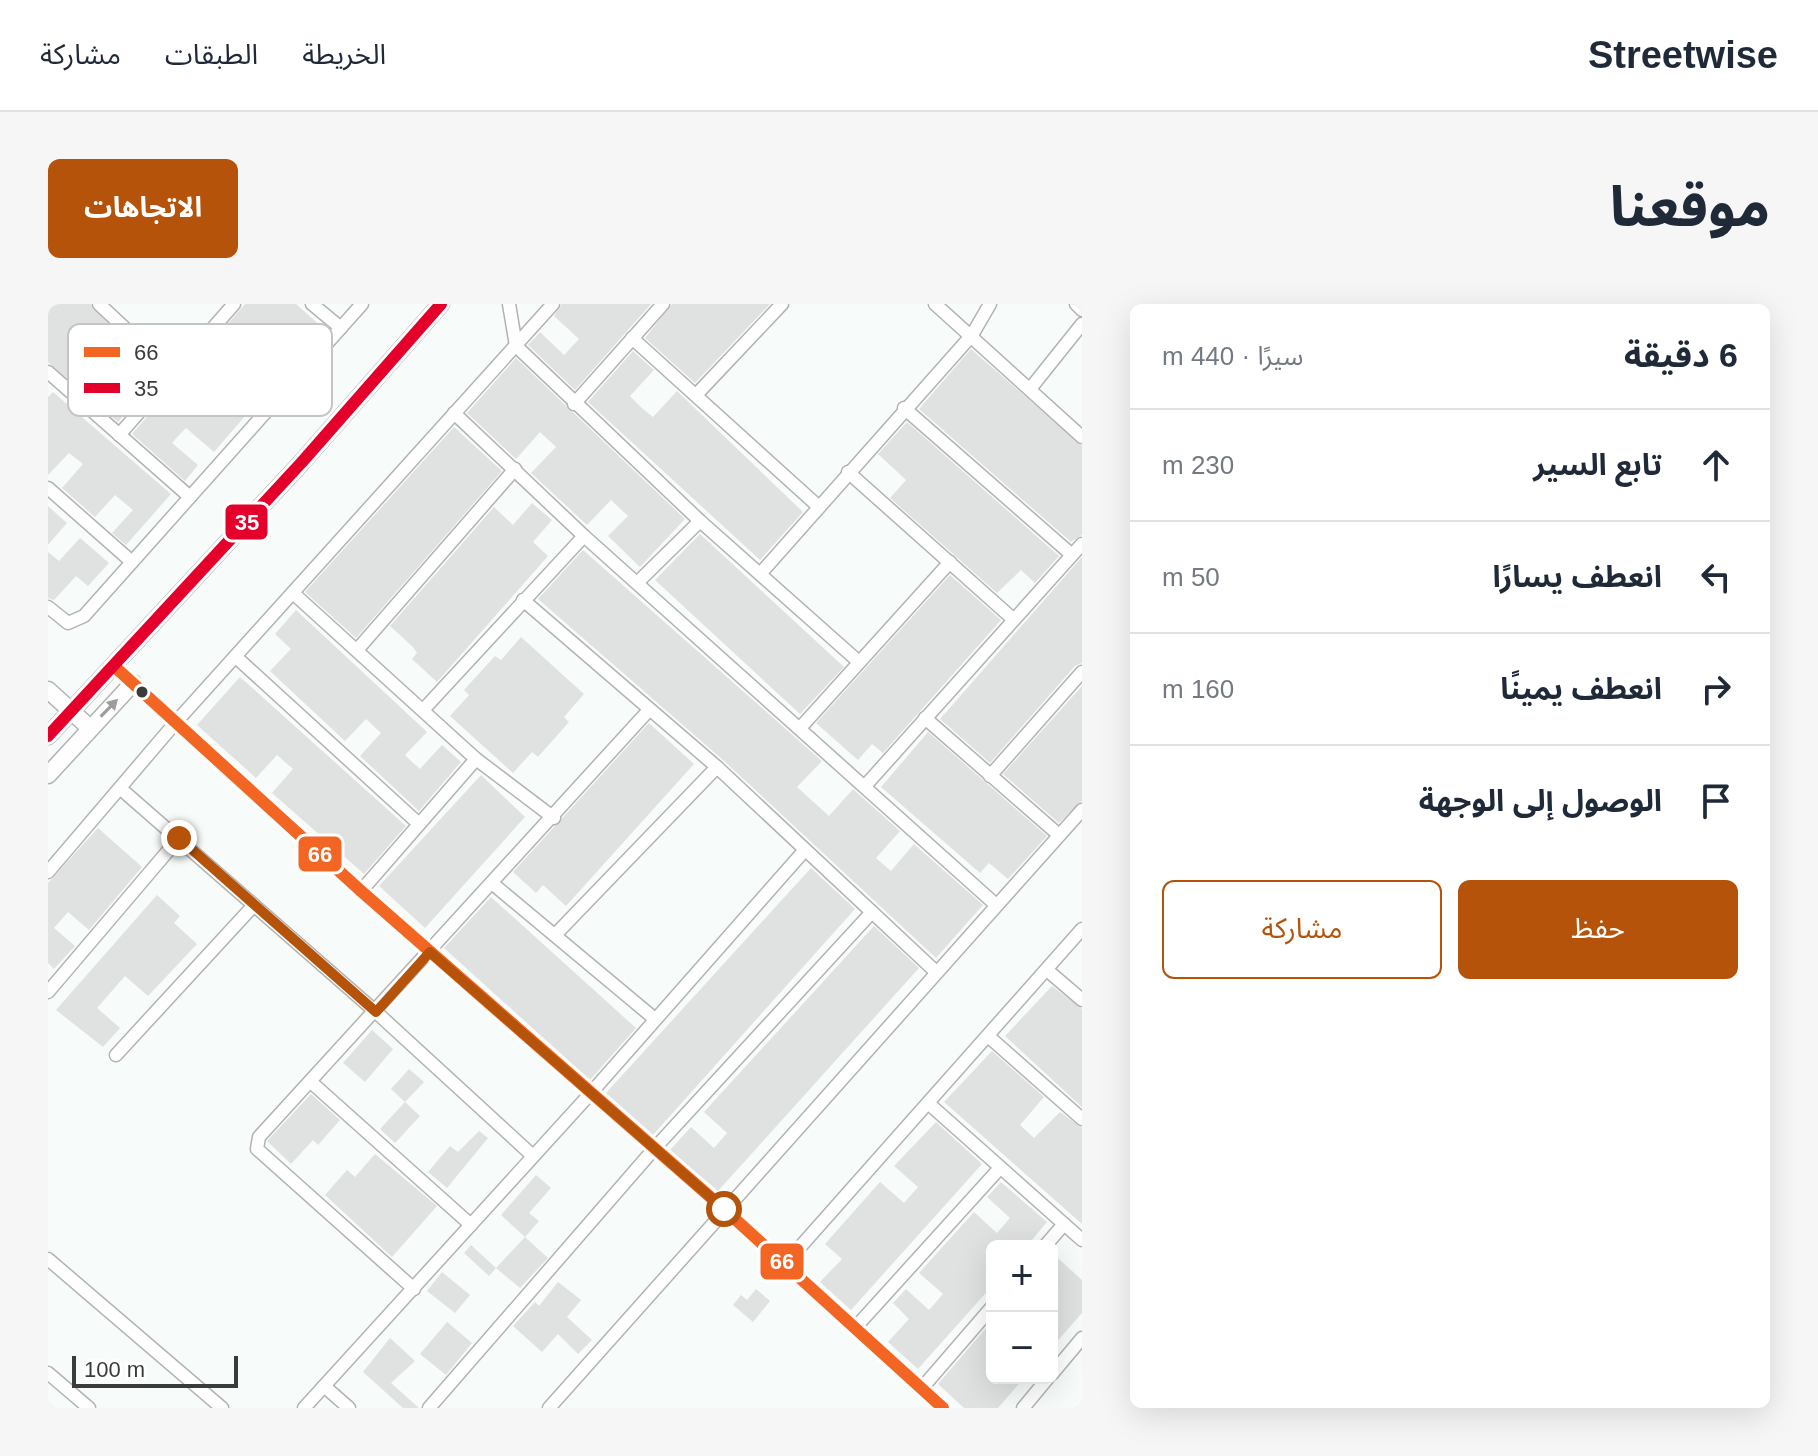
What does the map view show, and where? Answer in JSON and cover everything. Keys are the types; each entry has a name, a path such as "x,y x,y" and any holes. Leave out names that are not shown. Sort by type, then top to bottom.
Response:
{"street":[{"path":"99,304 120,324"},
{"path":"217,324 234,304"},
{"path":"312,304 341,328"},
{"path":"332,338 362,304"},
{"path":"76,745 51,727 72,712 115,667 441,304"},
{"path":"509,304 516,346 700,521 859,662"},
{"path":"48,872 176,722 553,304"},
{"path":"574,404 663,304"},
{"path":"696,395 782,304"},
{"path":"935,304 1082,437"},
{"path":"760,574 904,408 972,335 990,304"},
{"path":"1076,304 1082,310"},
{"path":"1030,389 1082,324"},
{"path":"632,338 819,507"},
{"path":"48,372 68,390"},
{"path":"904,408 1072,555"},
{"path":"454,413 584,536 801,727 995,904"},
{"path":"98,416 190,497"},
{"path":"119,435 136,416"},
{"path":"48,607 63,620 78,621 262,416"},
{"path":"357,650 515,469"},
{"path":"848,472 1013,619"},
{"path":"48,488 132,562"},
{"path":"638,582 700,521"},
{"path":"424,709 584,536"},
{"path":"865,786 1082,544"},
{"path":"801,727 950,562"},
{"path":"293,593 476,759 554,818"},
{"path":"523,600 717,767 935,971"},
{"path":"236,657 419,824"},
{"path":"115,667 361,891 724,1209 943,1408"},
{"path":"990,776 1082,672"},
{"path":"48,775 133,683"},
{"path":"48,690 90,728"},
{"path":"414,1289 257,1149 259,1137 312,1083 649,710"},
{"path":"925,718 1059,835"},
{"path":"361,891 476,759"},
{"path":"555,935 717,767"},
{"path":"121,789 376,1012 533,1156"},
{"path":"549,1408 935,971 1082,810"},
{"path":"48,992 179,838"},
{"path":"304,1408 590,1094 804,851"},
{"path":"493,884 655,1019"},
{"path":"116,1055 254,905"},
{"path":"429,1408 654,1149 872,912"},
{"path":"785,1264 1082,929"},
{"path":"1047,970 1082,1000"},
{"path":"988,1036 1082,1119"},
{"path":"312,1083 471,1225"},
{"path":"928,1103 1082,1240"},
{"path":"855,1328 999,1169"},
{"path":"1050,1240 1064,1224"},
{"path":"48,1259 222,1408"},
{"path":"922,1388 988,1312"},
{"path":"1058,1366 1082,1338"},
{"path":"48,1374 89,1408"},
{"path":"1023,1408 1043,1384"},
{"path":"324,1386 349,1408"}],"building":[{"path":"48,304 90,304 110,324 68,324 68,379 48,362"},
{"path":"245,304 296,304 319,324 228,324"},
{"path":"562,304 651,304 575,390 528,345 540,332 564,355 579,339 554,316"},
{"path":"672,304 770,304 695,383 645,338"},
{"path":"971,349 1082,446 1082,535 1071,542 919,409"},
{"path":"633,351 654,370 630,396 644,410 653,417 677,391 803,512 760,560 588,402"},
{"path":"516,358 685,519 640,567 608,536 628,516 611,500 587,525 531,473 556,447 540,432 516,459 467,413"},
{"path":"53,392 68,405 68,416 81,416 171,494 126,545 112,533 133,510 115,495 95,517 62,488 83,464 69,453 48,475 48,397"},
{"path":"148,416 245,416 214,452 186,428 179,435 172,443 198,465 185,481 132,434"},
{"path":"907,422 1059,556 1035,583 1021,570 997,593 890,498 906,480 878,454"},
{"path":"454,427 502,471 356,638 305,592"},
{"path":"532,503 552,520 533,542 548,556 437,682 412,659 417,653 413,647 390,626 494,507 513,525"},
{"path":"48,506 67,523 48,545"},
{"path":"700,534 844,667 800,714 655,580"},
{"path":"80,538 109,563 88,586 76,576 54,600 48,598 48,552 59,561"},
{"path":"583,550 822,761 797,787 829,816 853,789 900,831 876,858 891,871 914,844 983,905 936,958 723,760 538,599"},
{"path":"1082,557 1082,663 1075,666 990,763 940,719"},
{"path":"950,575 1001,620 883,753 872,744 858,760 816,723"},
{"path":"296,610 427,732 405,755 412,762 420,769 442,745 461,762 419,811 360,756 381,733 366,719 345,741 270,671 291,649 275,634"},
{"path":"521,637 584,694 564,717 569,722 538,757 532,752 513,773 450,716 469,695 464,690 495,656 501,660"},
{"path":"240,677 406,826 364,874 272,793 293,769 277,755 256,778 197,725"},
{"path":"1082,686 1082,801 1059,823 1003,774"},
{"path":"649,723 694,764 566,906 543,885 536,893 513,872"},
{"path":"928,732 1047,836 1008,879 989,863 980,873 881,787"},
{"path":"481,775 525,817 425,928 379,886"},
{"path":"98,828 142,867 89,930 68,912 54,928 75,946 54,969 48,963 48,883"},
{"path":"811,868 855,909 653,1135 606,1093"},
{"path":"157,895 180,916 174,923 197,944 148,996 125,976 97,1008 120,1028 103,1047 56,1010"},
{"path":"491,897 636,1028 590,1080 444,948"},
{"path":"874,926 919,968 718,1191 670,1150 691,1127 714,1148 727,1133 704,1112"},
{"path":"1052,986 1082,1009 1082,1107 1005,1036"},
{"path":"372,1030 393,1049 365,1082 343,1063"},
{"path":"992,1051 1044,1097 1020,1125 1034,1138 1060,1112 1082,1128 1082,1224 944,1102"},
{"path":"409,1069 424,1082 405,1102 391,1089"},
{"path":"311,1094 340,1120 318,1145 313,1140 291,1164 267,1141"},
{"path":"405,1102 420,1116 395,1143 380,1129"},
{"path":"936,1122 982,1164 851,1310 820,1282 842,1259 825,1244 880,1182 904,1203 918,1187 894,1166"},
{"path":"479,1131 488,1138 447,1188 428,1172 450,1146 458,1152"},
{"path":"375,1154 437,1206 392,1257 325,1195 347,1170 355,1177"},
{"path":"536,1175 551,1188 529,1213 539,1221 525,1237 501,1215"},
{"path":"1001,1182 1047,1222 1032,1240 986,1240 986,1293 918,1369 888,1342 909,1319 893,1303 906,1289 929,1310 943,1294 919,1273 974,1212 997,1233 1010,1218 987,1197"},
{"path":"525,1237 548,1258 520,1288 496,1268"},
{"path":"471,1245 496,1268 489,1276 464,1253"},
{"path":"1058,1258 1082,1280 1082,1313 1058,1340"},
{"path":"442,1272 470,1295 455,1313 427,1291"},
{"path":"558,1282 581,1300 567,1317 592,1340 578,1354 558,1334 542,1352 513,1326 535,1302 539,1306"},
{"path":"756,1289 770,1301 753,1322 733,1305 741,1295 747,1300"},
{"path":"447,1322 472,1343 446,1375 420,1354"},
{"path":"986,1328 986,1384 1019,1384 998,1408 964,1408 938,1384"},
{"path":"390,1338 415,1361 391,1383 419,1408 403,1408 363,1372"}],"transit line":[{"name":"35","path":"48,736 302,462 441,304"},
{"name":"66","path":"115,667 361,891 724,1209 943,1408"}],"route":[{"path":"179,838 376,1012 430,952 724,1209"}]}
